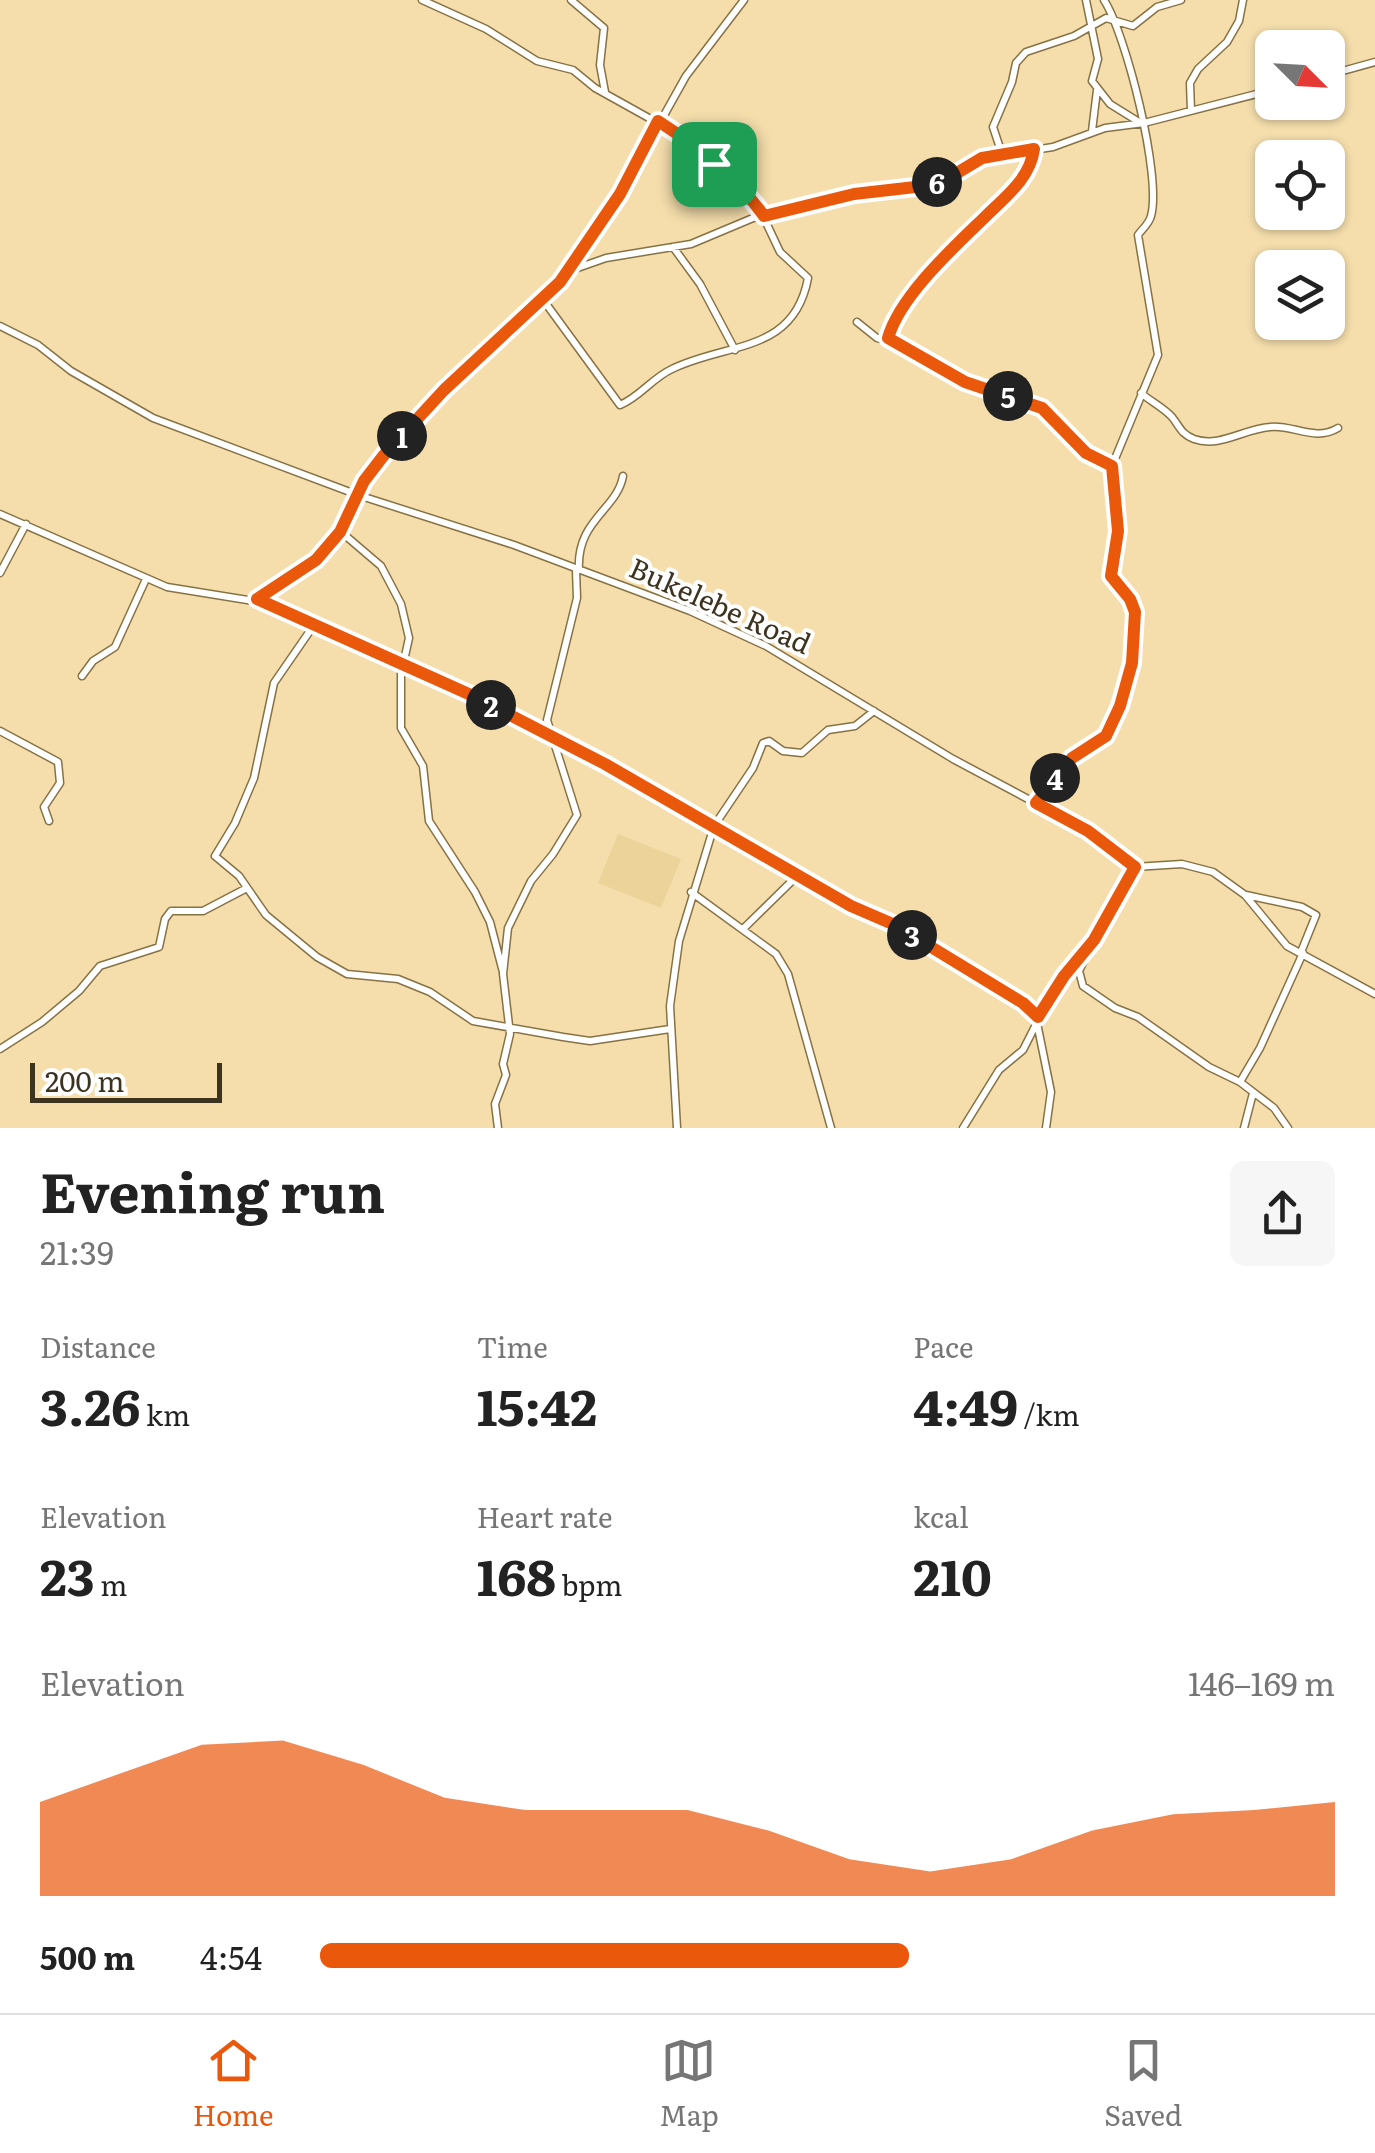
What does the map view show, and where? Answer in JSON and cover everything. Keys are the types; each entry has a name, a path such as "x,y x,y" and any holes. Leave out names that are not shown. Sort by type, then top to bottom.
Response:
{"street":[{"path":"422,0 486,29 544,64 573,70 690,142 738,184 764,216 780,252 803,270 808,281 790,322 770,336 674,368 619,405 596,367 544,300"},
{"path":"571,0 604,28 600,66 606,92"},
{"path":"257,599 307,569 340,532 370,472 432,402 544,300 569,270 620,194 686,76 744,0"},
{"path":"1086,0 1088,26 1098,60 1092,77 1096,90 1091,132"},
{"path":"1036,803 1072,758 1110,731 1132,663 1133,604 1111,576 1118,531 1112,466 1159,349 1139,241 1152,208 1143,123 1115,20 1104,0"},
{"path":"1002,154 994,126 1016,62 1026,52 1074,36 1106,18 1133,26 1157,7 1181,0"},
{"path":"1191,112 1190,83 1198,69 1227,42 1239,21 1243,0"},
{"path":"1345,70 1375,62"},
{"path":"1096,90 1124,115 1143,123"},
{"path":"569,270 606,258 702,240 764,216 854,194 924,186 947,179 975,160 1053,148 1091,132 1255,95"},
{"path":"888,338 903,307 943,260 1010,196 1034,149"},
{"path":"673,247 700,284 735,350"},
{"path":"857,322 877,338 888,338 965,382 1042,408 1086,453 1112,466"},
{"name":"Bukelebe Road","path":"0,326 38,345 71,370 153,418 358,496 690,611 766,646 1088,831 1135,867"},
{"path":"1141,393 1172,417 1182,432 1200,441 1220,442 1246,430 1274,426 1325,434 1338,428"},
{"path":"503,974 511,921 530,881 554,854 577,815 547,720 577,598 577,569 590,524 620,488 622,476"},
{"path":"0,514 146,579 177,589 257,599 406,664 550,737 797,876 895,925 1023,1003 1038,1019 1052,1092 1046,1128"},
{"path":"0,574 26,524"},
{"path":"340,532 376,561 392,580 407,624 406,664 401,674 401,728 423,766 429,821 473,888 490,922 503,974 510,1027 503,1064 506,1075 495,1104 498,1128"},
{"path":"82,676 93,660 115,647 146,579"},
{"path":"314,625 274,682 254,778 235,823 215,856 239,876 266,914 305,948 342,972 398,979 430,992 464,1017 590,1042 670,1028"},
{"path":"677,1128 670,1028 679,941 714,826 753,768 762,744 769,741 784,752 802,753 828,730 855,726 874,711"},
{"path":"0,731 58,762 60,782 44,807 49,821"},
{"path":"1288,1128 1274,1108 1240,1082 1209,1068 1138,1017 1114,1008 1083,986 1079,971 1088,948 1135,867 1199,867 1245,895 1286,946 1375,994"},
{"path":"743,929 797,876"},
{"path":"0,1049 42,1022 79,991 100,966 159,947 165,919 171,911 203,912 245,889"},
{"path":"691,892 776,954 788,974 831,1128"},
{"path":"1240,1082 1260,1048 1316,916 1293,904 1245,895"},
{"path":"963,1128 999,1070 1023,1050 1064,976 1088,948"},
{"path":"1244,1128 1253,1092"}],"shaded area":[{"path":"618,834 681,859 661,908 598,883"}],"route":[{"path":"658,121 714,164 738,184 764,216 854,194 924,186 947,179 975,160 1034,149 1010,196 943,260 903,307 888,338 965,382 1042,408 1086,453 1112,466 1118,531 1111,576 1135,612 1132,663 1110,731 1072,758 1036,803 1088,831 1135,867 1094,940 1050,995 1038,1017 1023,1003 895,925 851,906 605,764 406,664 257,599 295,578 316,560 340,532 364,481 384,455 444,390 560,282 620,194 658,121"}]}
